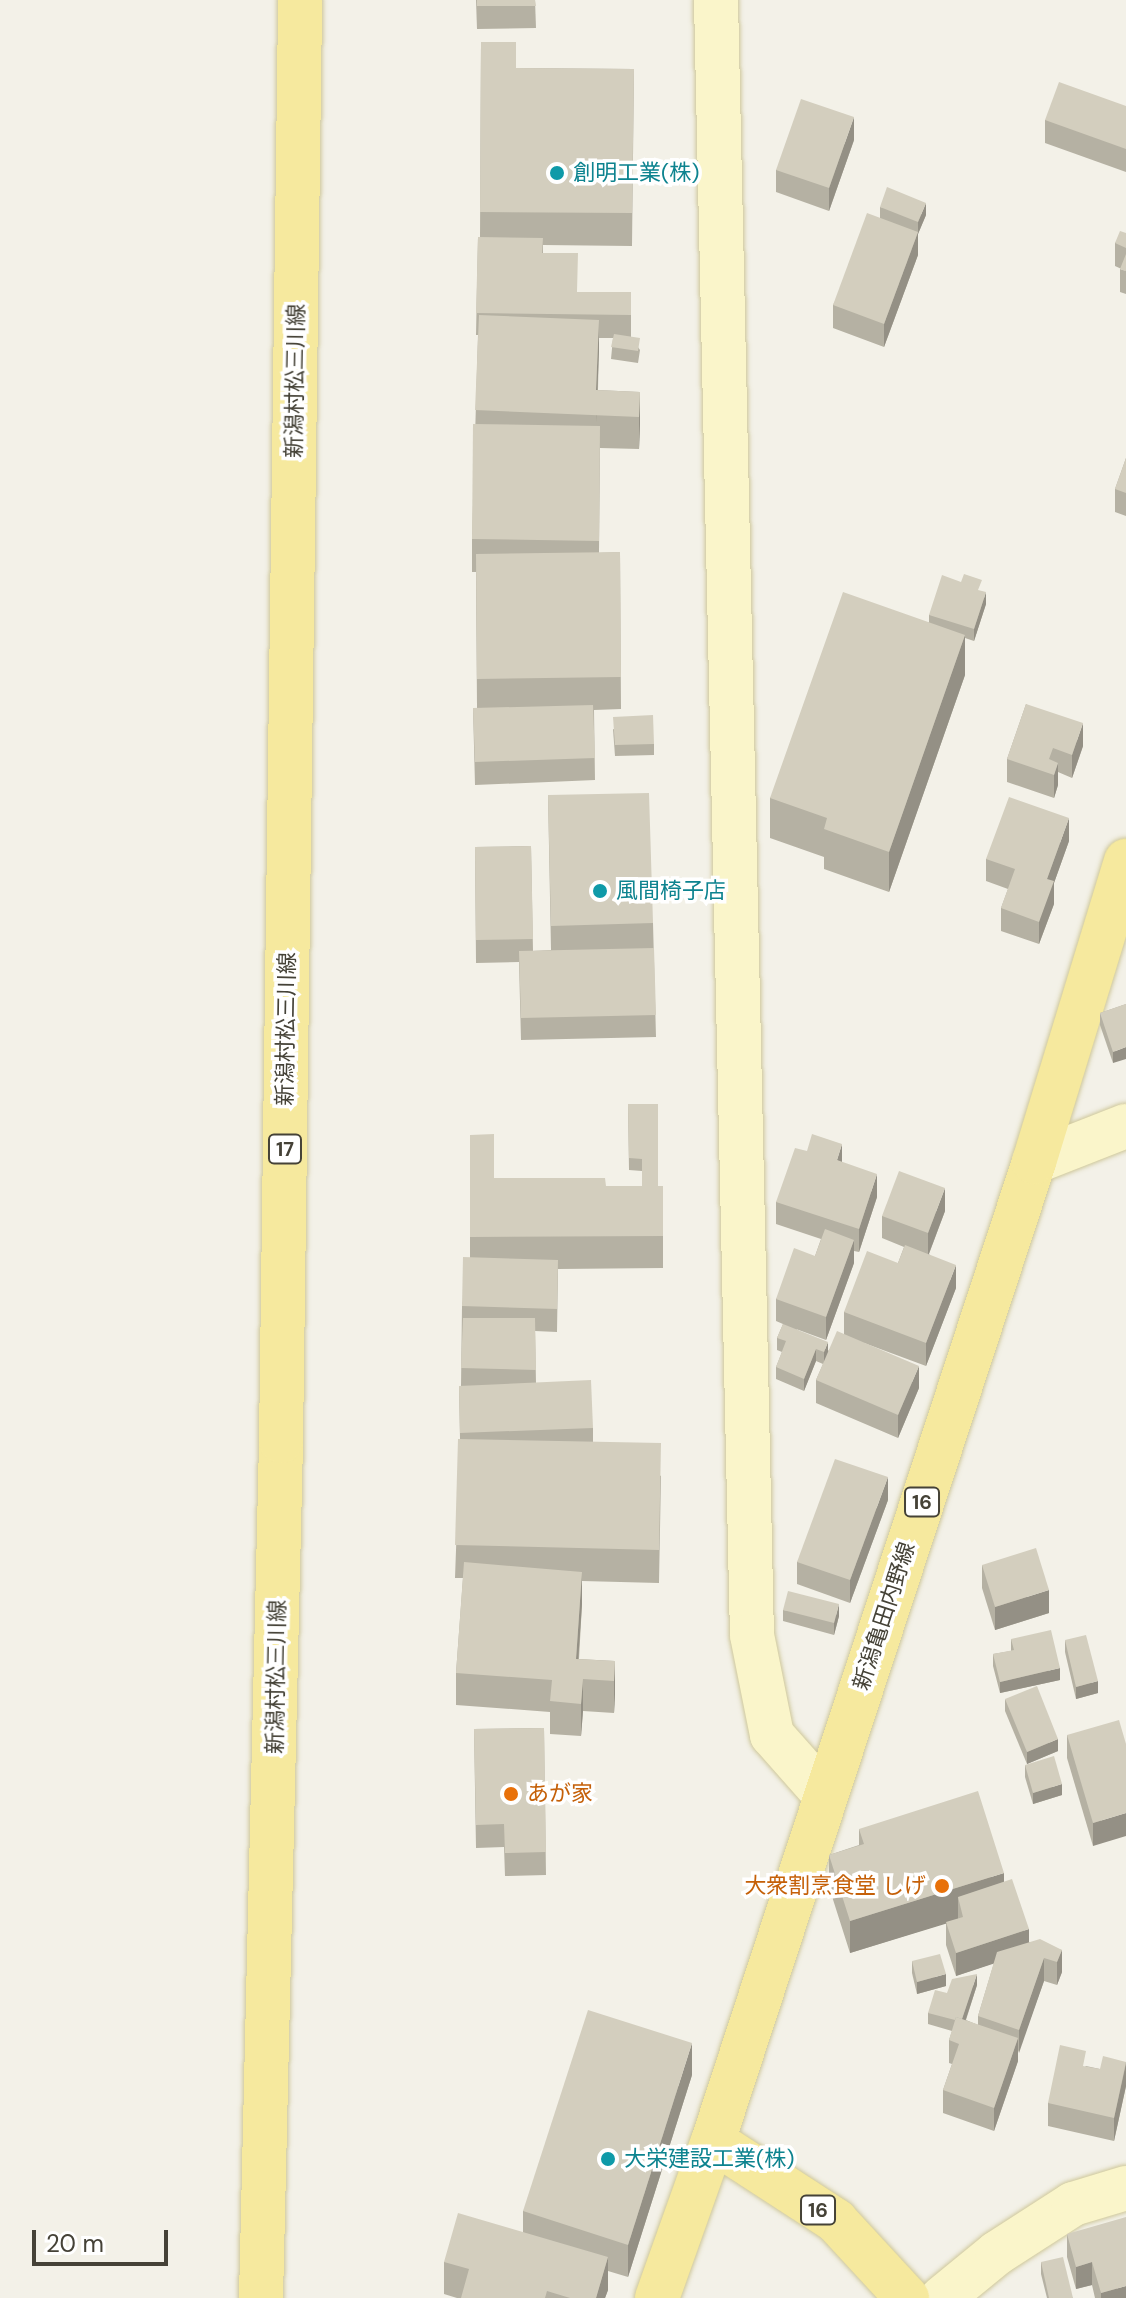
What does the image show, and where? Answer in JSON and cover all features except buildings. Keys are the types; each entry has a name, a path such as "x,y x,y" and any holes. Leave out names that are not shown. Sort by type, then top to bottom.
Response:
{"main road":[{"name":"新潟村松三川線","path":"261,2298 281,1441 300,0"},
{"name":"新潟亀田内野線","path":"657,2298 713,2141 1034,1162 1126,861"},
{"name":"16","path":"713,2141 836,2221 907,2298"}],"street":[{"path":"716,0 752,1635 772,1735 825,1795"},
{"path":"1034,1162 1126,1126"},
{"path":"942,2298 997,2253 1073,2204 1126,2188"}],"place":[{"name":"創明工業(株)","path":"557,173"},
{"name":"風間椅子店","path":"600,891"},
{"name":"あが家","path":"511,1794"},
{"name":"大衆割烹食堂 しげ","path":"942,1886"},
{"name":"大栄建設工業(株)","path":"608,2159"}]}
